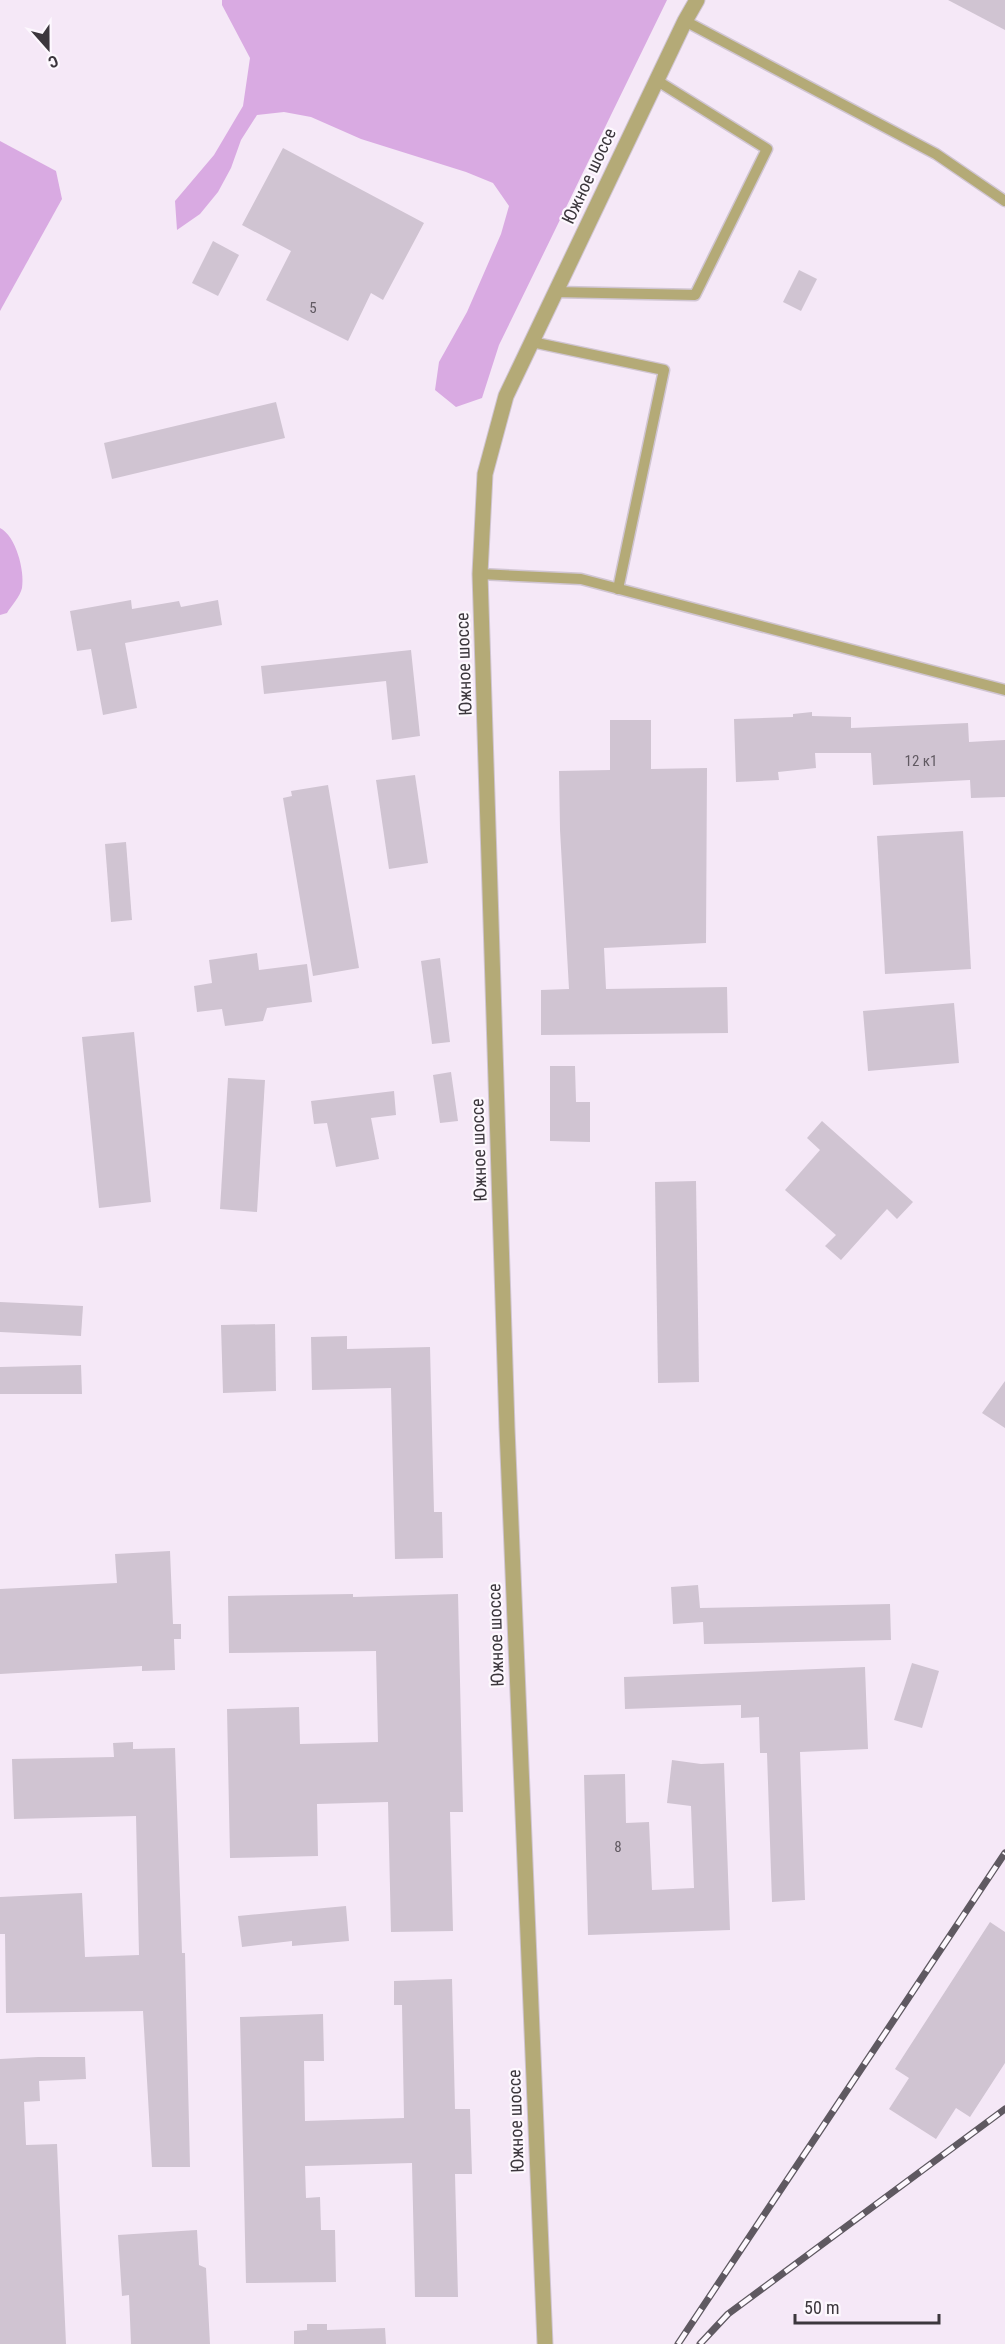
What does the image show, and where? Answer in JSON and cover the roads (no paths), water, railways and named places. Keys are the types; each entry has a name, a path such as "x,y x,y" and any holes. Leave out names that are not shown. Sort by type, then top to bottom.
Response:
{"street":[{"name":"Южное шоссе","path":"545,2344 507,1428 480,574 485,474 506,396 656,80 697,0"}],"lane":[{"path":"685,21 936,154 1005,201"},
{"path":"556,291 695,295 767,149 656,80"},
{"path":"532,342 664,370 618,589"},
{"path":"480,574 581,579 1005,690"}],"railway":[{"path":"678,2344 1005,1853"},
{"path":"700,2344 728,2314 1005,2109"}]}
